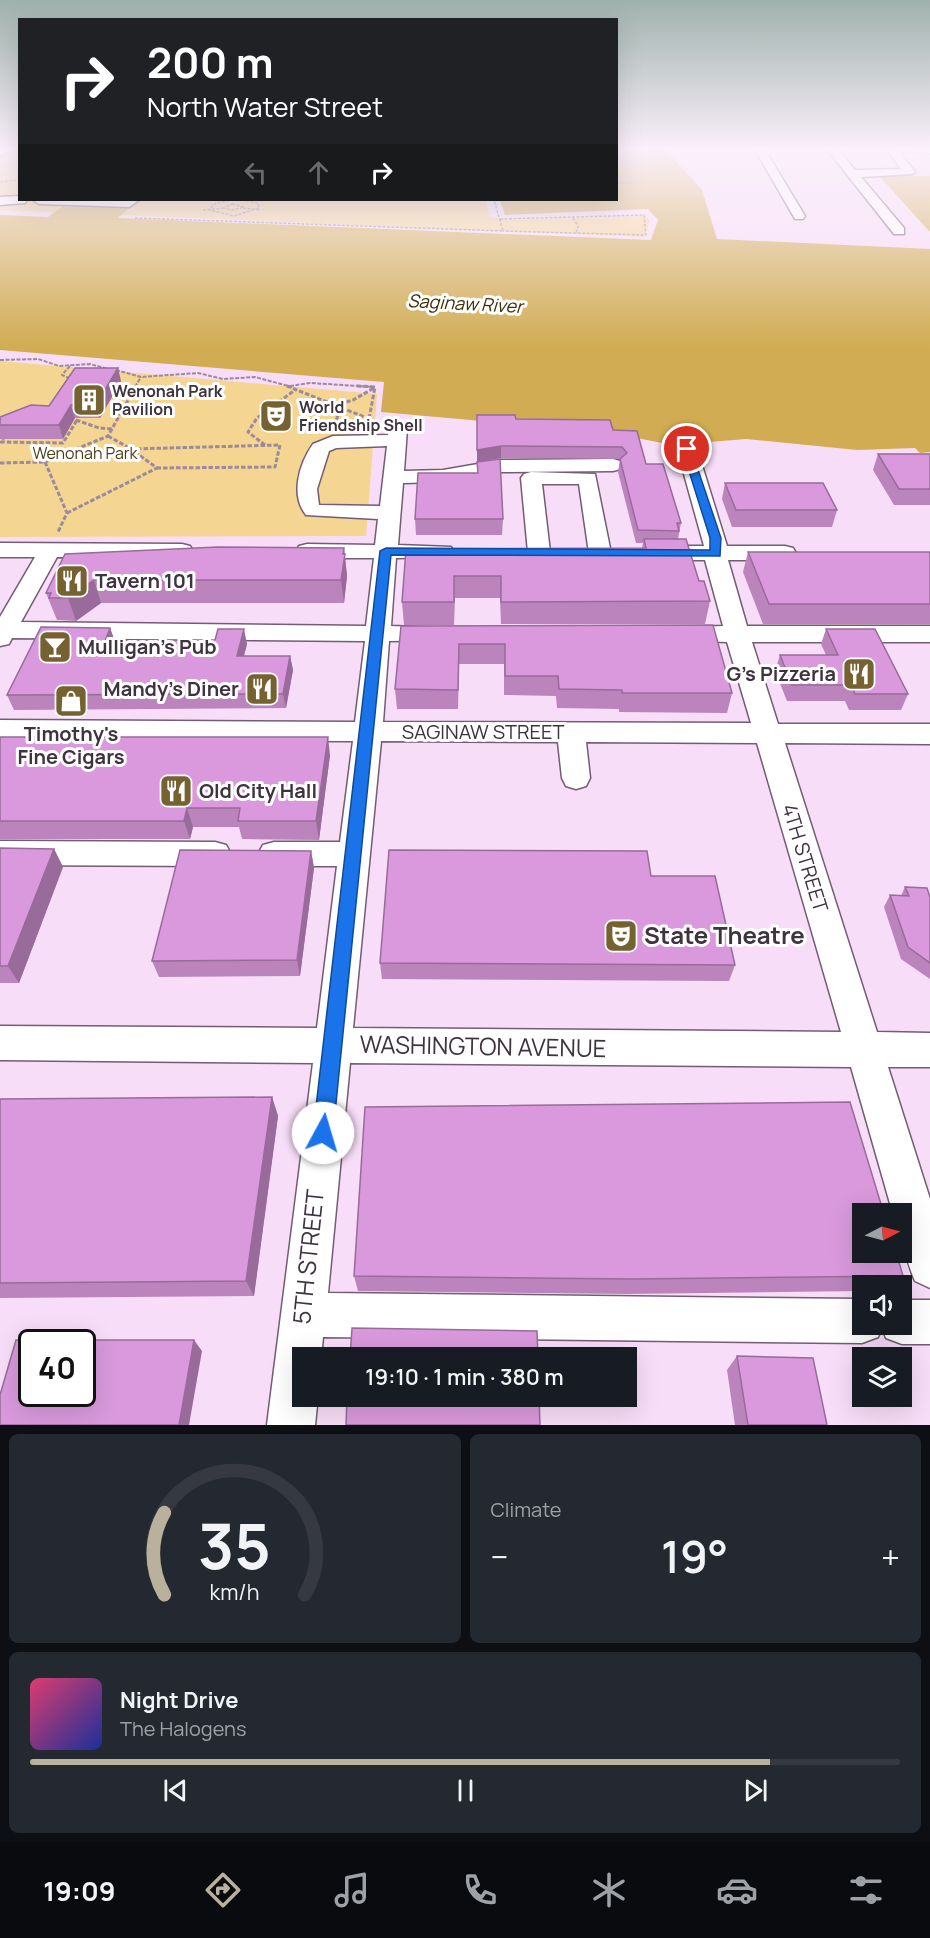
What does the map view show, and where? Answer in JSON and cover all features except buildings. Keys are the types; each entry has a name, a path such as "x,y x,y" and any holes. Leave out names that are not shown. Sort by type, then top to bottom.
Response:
{"street":[{"path":"885,214 899,231"},
{"path":"389,513 313,511 308,506 305,495 320,448 333,442 391,430"},
{"name":"5TH STREET","path":"291,1425 368,732 393,477 391,430"},
{"name":"4TH STREET","path":"687,449 715,538 717,567 766,733 930,1266"},
{"path":"393,477 443,476 501,466 613,465"},
{"path":"0,550 207,551"},
{"path":"50,550 2,634 458,634"},
{"path":"291,551 468,552"},
{"path":"515,552 802,554"},
{"path":"656,634 930,634"},
{"name":"SAGINAW STREET","path":"0,730 930,734"},
{"path":"571,732 576,778"},
{"path":"0,853 354,854"},
{"name":"WASHINGTON AVENUE","path":"0,1043 930,1050"},
{"path":"303,1315 852,1321"},
{"path":"912,1322 930,1322"}],"path":[{"path":"124,214 120,218 646,235 644,215 500,219"},
{"path":"224,214 231,215"},
{"path":"499,214 503,231"},
{"path":"500,219 607,214"},
{"path":"226,222 231,215"},
{"path":"573,217 578,226 576,233"},
{"path":"0,360 38,359 58,366 90,364 141,376 198,373 223,379 255,377 296,389 391,430"},
{"path":"70,365 62,375 76,381"},
{"path":"0,463 45,462 108,436 141,376"},
{"path":"287,386 310,383 375,387"},
{"path":"336,405 353,400 375,387"},
{"path":"369,419 375,387"},
{"path":"265,445 248,432 257,418 296,389"},
{"path":"69,420 77,420 99,428 113,429"},
{"path":"8,432 1,442 63,443 77,420"},
{"path":"108,436 158,468"},
{"path":"50,550 67,513 158,468 274,468 280,445 130,448"},
{"path":"45,462 67,513"}],"green space":[{"path":"107,214 489,214 490,217 517,220 647,216 650,221 644,237"},
{"name":"Wenonah Park","path":"0,361 377,394 366,536 0,537"}],"water":[{"name":"Saginaw River","path":"52,214 122,214 118,218 651,240 658,220 653,214 710,214 717,239 930,249 930,452 920,453 915,448 857,450 746,439 672,445 607,432 381,412 384,382 0,350 0,215 48,217"},
{"path":"914,214 930,214 930,232"}],"place":[{"name":"Wenonah Park Pavilion","path":"89,400"},
{"name":"World Friendship Shell","path":"276,416"},
{"name":"Tavern 101","path":"72,581"},
{"name":"Mulligan's Pub","path":"55,647"},
{"name":"G's Pizzeria","path":"859,674"},
{"name":"Mandy's Diner","path":"262,689"},
{"name":"Timothy's Fine Cigars","path":"71,701"},
{"name":"Old City Hall","path":"176,791"},
{"name":"State Theatre","path":"621,936"}],"route":[{"path":"323,1133 386,551 716,553 715,538 687,449"}]}
